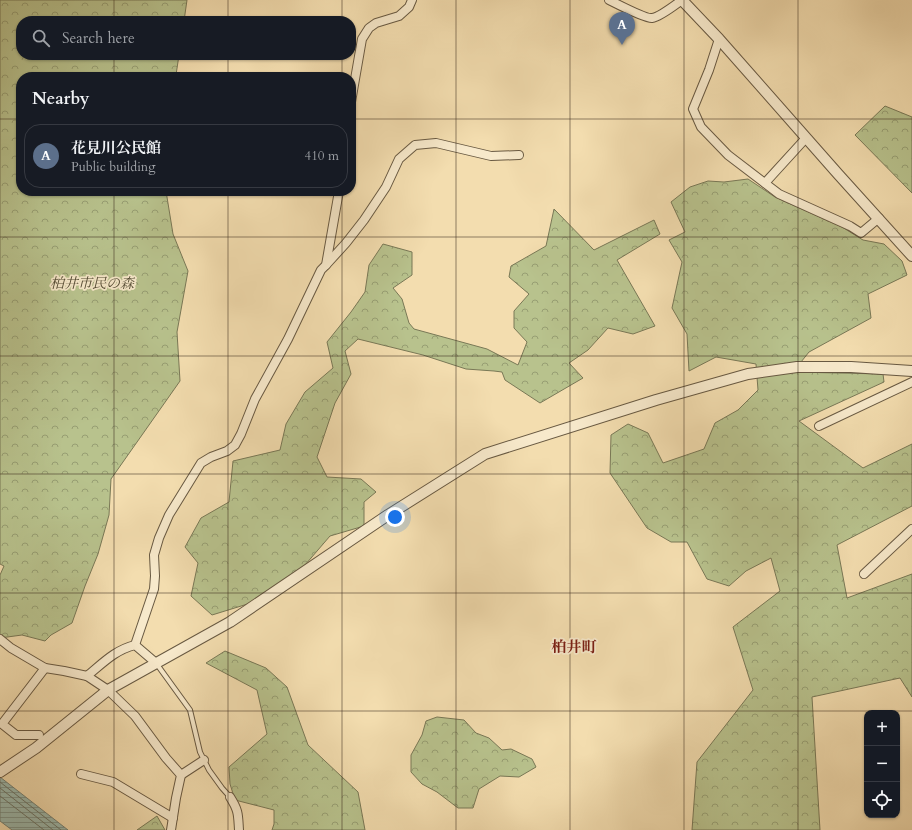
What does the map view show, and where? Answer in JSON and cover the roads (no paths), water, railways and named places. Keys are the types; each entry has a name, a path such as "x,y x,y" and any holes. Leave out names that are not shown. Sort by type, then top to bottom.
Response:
{"street":[{"path":"356,73 362,39 368,28 376,23 399,16 409,7 412,0"},
{"path":"609,0 650,19 656,17 682,0 719,39 912,256"},
{"path":"719,39 709,70 693,109 701,126 728,155 779,194 850,226 861,233 879,218"},
{"path":"765,183 806,138"},
{"path":"135,645 154,589 154,555 159,538 169,515 202,463 211,457 227,451 235,445 255,399 288,340 321,270 346,243 364,220 386,187 399,159 415,145 436,143 492,156 519,155"},
{"path":"326,265 338,196"},
{"path":"0,772 36,748 108,690 230,622 388,515 485,454 656,400 748,374 797,367 851,367 912,371"},
{"path":"819,426 912,382"},
{"path":"864,574 912,529"},
{"path":"1,640 11,648 46,668 87,676 108,690 135,716 166,758 181,775"},
{"path":"135,645 156,663"},
{"path":"87,676 116,652 135,645"},
{"path":"39,735 16,735 2,724 46,668"},
{"path":"172,830 176,798 181,775 204,760"},
{"path":"81,774 113,782 173,818"},
{"path":"230,797 235,804 238,813 239,830"}],"lane":[{"path":"156,663 190,710 200,752 209,770 230,797"}],"water":[{"path":"0,777 68,830 12,830 0,821"}],"place":[{"name":"花見川公民館","path":"622,45"}],"district":[{"name":"柏井町","path":"574,647"}],"park label":[{"name":"柏井市民の森","path":"92,283"}]}
